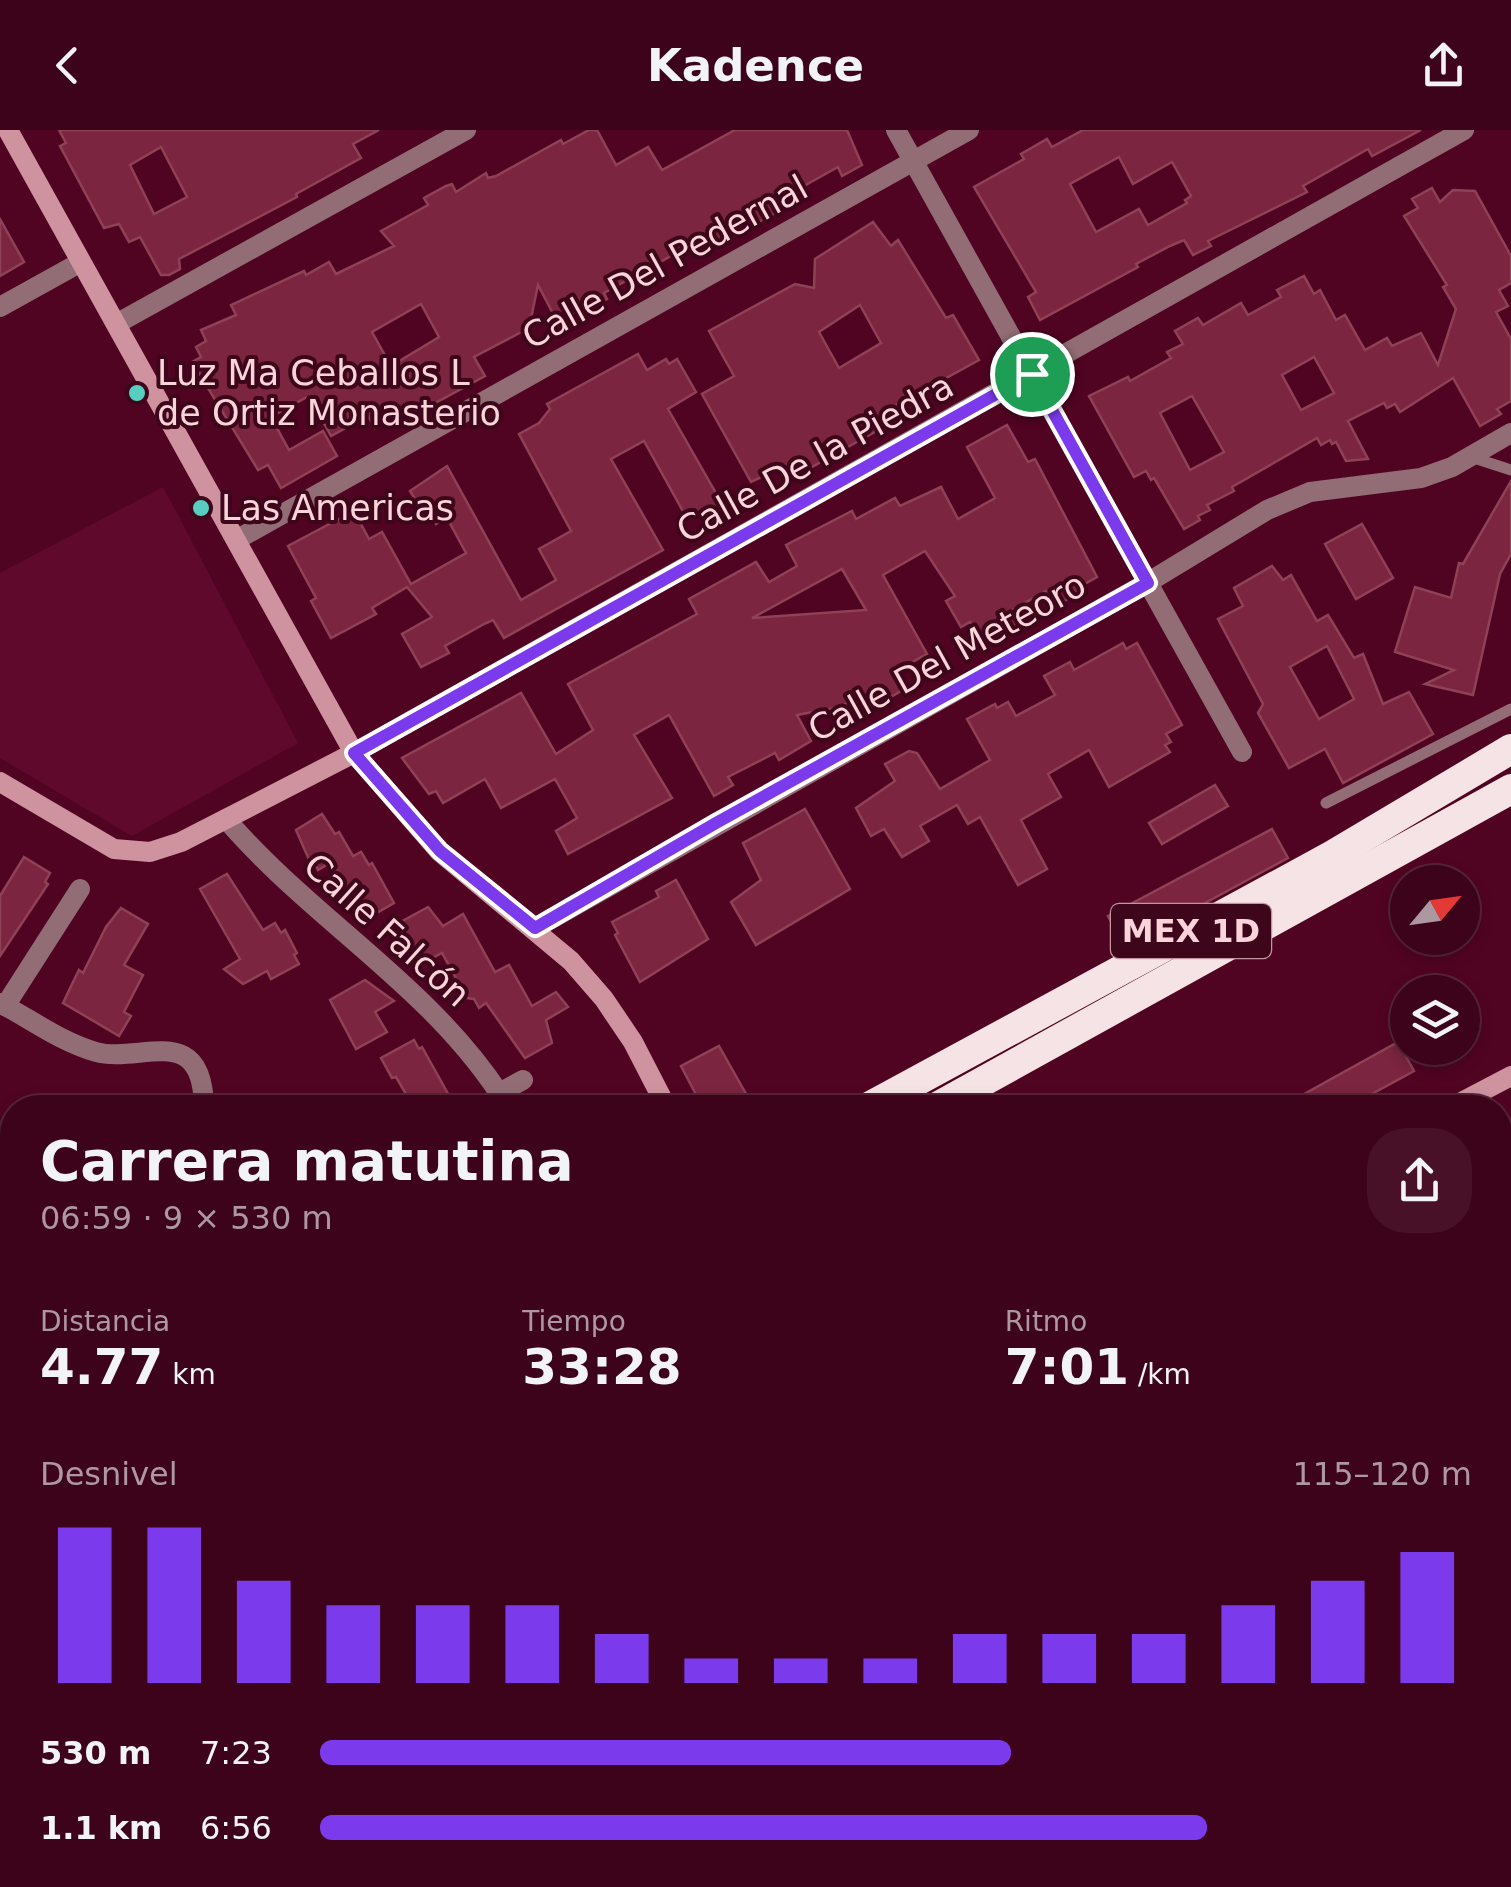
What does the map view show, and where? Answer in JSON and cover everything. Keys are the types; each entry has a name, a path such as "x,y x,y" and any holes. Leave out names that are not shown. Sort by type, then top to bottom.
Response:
{"highway":[{"name":"MEX 1D","path":"891,1095 1332,855 1511,749"},
{"name":"MEX 1D","path":"958,1095 1511,789"}],"main road":[{"path":"8,130 354,753 440,851 535,928 604,999 633,1042 660,1095"},
{"path":"0,782 114,848 150,852 181,842 354,753"},
{"path":"1475,1095 1511,1076"}],"street":[{"path":"116,324 466,130"},
{"path":"896,130 1242,752"},
{"name":"Calle Del Pedernal","path":"236,540 969,130"},
{"name":"Calle De la Piedra","path":"354,753 1464,130"},
{"path":"0,308 81,262"},
{"name":"Calle Del Meteoro","path":"535,928 1148,583 1267,510 1310,492 1421,478 1472,457 1511,432"},
{"name":"Calle Falcón","path":"226,819 280,878 440,1018 470,1049 499,1093 523,1080"},
{"path":"80,888 2,1004 60,1038 98,1053 162,1050 183,1056 196,1068 203,1095"}],"lane":[{"path":"1472,457 1511,470"},
{"path":"1326,803 1511,709"}],"shaded area":[{"path":"163,487 298,743 132,836 0,758 0,573"}],"building":[{"path":"59,130 379,130 353,144 361,158 296,194 297,197 179,259 180,269 169,275 161,275 140,237 129,242 119,224 104,228 60,146 66,143","holes":["161,147 187,197 154,214 130,165"]},
{"path":"589,130 597,130 616,165 648,147 662,170 735,130 847,130 862,165 842,176 838,167 804,186 807,192 782,205 784,208 707,251 700,240 604,293 607,299 559,325 538,285 529,328 474,357 485,376 424,409 420,403 375,428 368,416 331,436 309,396 271,417 289,450 323,431 337,456 281,488 268,465 258,470 192,362 201,357 196,347 206,341 201,330 236,315 231,305 304,271 306,275 329,262 336,274 394,246 381,231 428,205 424,198 446,186 452,184 456,192 486,173 488,178 496,176 561,140 563,144","holes":["421,304 439,337 391,366 372,332"]},
{"path":"1083,130 1421,130 1372,156 1368,149 1303,186 1307,192 1208,241 1211,246 1193,255 1184,240 1040,320 1028,297 1036,292 974,187 1024,159 1021,154 1047,139 1052,147","holes":["1119,157 1133,184 1172,162 1191,196 1185,200 1187,203 1148,225 1139,209 1096,232 1070,184"]},
{"path":"1432,188 1440,202 1453,190 1475,191 1511,256 1511,283 1499,290 1508,306 1496,312 1511,339 1511,401 1497,409 1501,414 1480,426 1453,378 1400,412 1395,404 1387,408 1384,403 1348,421 1368,459 1346,461 1336,442 1332,444 1330,440 1321,445 1317,438 1232,487 1234,491 1207,505 1210,510 1184,529 1154,478 1151,480 1146,471 1134,477 1089,396 1128,377 1130,381 1171,358 1167,352 1183,344 1175,331 1198,318 1203,325 1241,303 1248,315 1281,297 1277,290 1304,276 1314,294 1320,290 1336,320 1345,315 1365,350 1387,338 1392,346 1421,333 1438,365 1456,309 1443,287 1447,285 1404,216 1418,208 1412,199","holes":["1314,357 1334,393 1301,410 1282,375","1192,396 1224,452 1190,470 1160,413"]},
{"path":"0,219 24,262 0,276"},
{"path":"873,222 891,246 898,240 946,318 953,315 979,360 895,406 897,410 871,425 882,428 801,473 794,462 751,482 702,394 734,376 709,331 795,284 814,288 815,259","holes":["860,305 881,343 839,368 819,332"]},
{"path":"638,354 647,370 666,359 669,364 677,359 696,392 668,409 721,502 715,513 685,515 644,441 611,459 663,550 504,638 493,620 484,624 445,646 449,653 421,667 402,634 432,617 407,587 372,608 376,614 331,638 311,601 316,598 288,546 354,511 369,539 382,532 411,584 466,553 447,518 436,524 410,491 447,466 521,600 556,580 539,549 571,531 519,434 539,423 550,409 547,404"},
{"path":"1007,425 1028,462 1035,459 1097,577 1083,585 1086,589 1055,606 1046,591 1009,612 1018,628 985,645 970,622 961,627 946,601 955,596 925,551 883,575 927,654 898,670 908,687 861,714 853,700 840,707 797,715 811,741 779,760 775,753 728,777 733,785 714,796 669,715 634,735 672,798 568,854 556,831 577,818 555,779 501,808 485,779 443,803 436,791 429,794 402,758 521,693 556,754 593,730 568,684 697,614 689,599 756,562 769,582 797,566 786,545 852,511 856,519 895,498 900,506 941,487 958,519 995,498 967,447","holes":["842,569 866,610 752,618"]},
{"path":"1511,481 1511,554 1500,574 1473,695 1425,684 1454,670 1395,652 1415,587 1451,598 1459,563 1463,564"},
{"path":"1362,524 1393,578 1356,599 1325,544"},
{"path":"1272,566 1283,580 1291,575 1317,621 1328,615 1354,658 1363,654 1383,704 1409,692 1433,734 1343,783 1325,749 1289,768 1258,713 1263,704 1218,619 1243,606 1234,588","holes":["1327,646 1354,699 1319,719 1290,667"]},
{"path":"1123,643 1126,649 1137,643 1182,725 1166,734 1171,742 1165,745 1170,752 1109,787 1089,750 1048,774 1061,797 1021,820 1047,869 1018,885 980,817 968,824 957,805 920,826 929,841 902,857 884,829 871,836 856,808 895,781 885,764 909,751 917,753 940,789 990,760 967,719 995,704 997,708 1008,702 1016,716 1055,695 1044,676 1070,662 1074,670"},
{"path":"1215,785 1228,806 1162,844 1149,823"},
{"path":"805,809 850,889 756,945 731,902 761,880 743,843"},
{"path":"322,814 353,856 361,852 369,865 372,863 394,903 368,918 363,909 359,911 332,862 318,870 313,860 310,862 296,830"},
{"path":"1272,829 1288,858 1124,947 1108,916"},
{"path":"24,857 50,873 45,882 48,884 0,956 0,896"},
{"path":"227,874 263,930 275,923 281,933 285,930 299,964 271,979 267,971 243,984 224,969 240,959 200,889"},
{"path":"676,880 708,939 640,982 612,922 659,897 656,891"},
{"path":"428,907 443,926 463,914 495,972 509,965 532,1006 556,992 568,1007 546,1020 552,1043 525,1058 486,1003 479,1008 474,999 467,998 442,953 423,963 418,954 415,956 397,924"},
{"path":"121,908 148,924 124,965 143,975 124,1012 131,1016 119,1036 63,1003 79,970 83,973 106,927"},
{"path":"365,980 394,1001 375,1012 387,1032 356,1049 330,1000"},
{"path":"414,1040 419,1049 422,1047 449,1095 406,1095 381,1058"},
{"path":"719,1046 747,1095 696,1095 681,1066"},
{"path":"1390,1046 1390,1065 1411,1065 1414,1071 1370,1095 1302,1095"}],"place":[{"name":"Luz Ma Ceballos L de Ortiz Monasterio","path":"137,393"},
{"name":"Las Americas","path":"201,508"}],"route":[{"path":"1032,374 1148,583 535,928 440,851 354,753 467,690 1032,374"}]}
